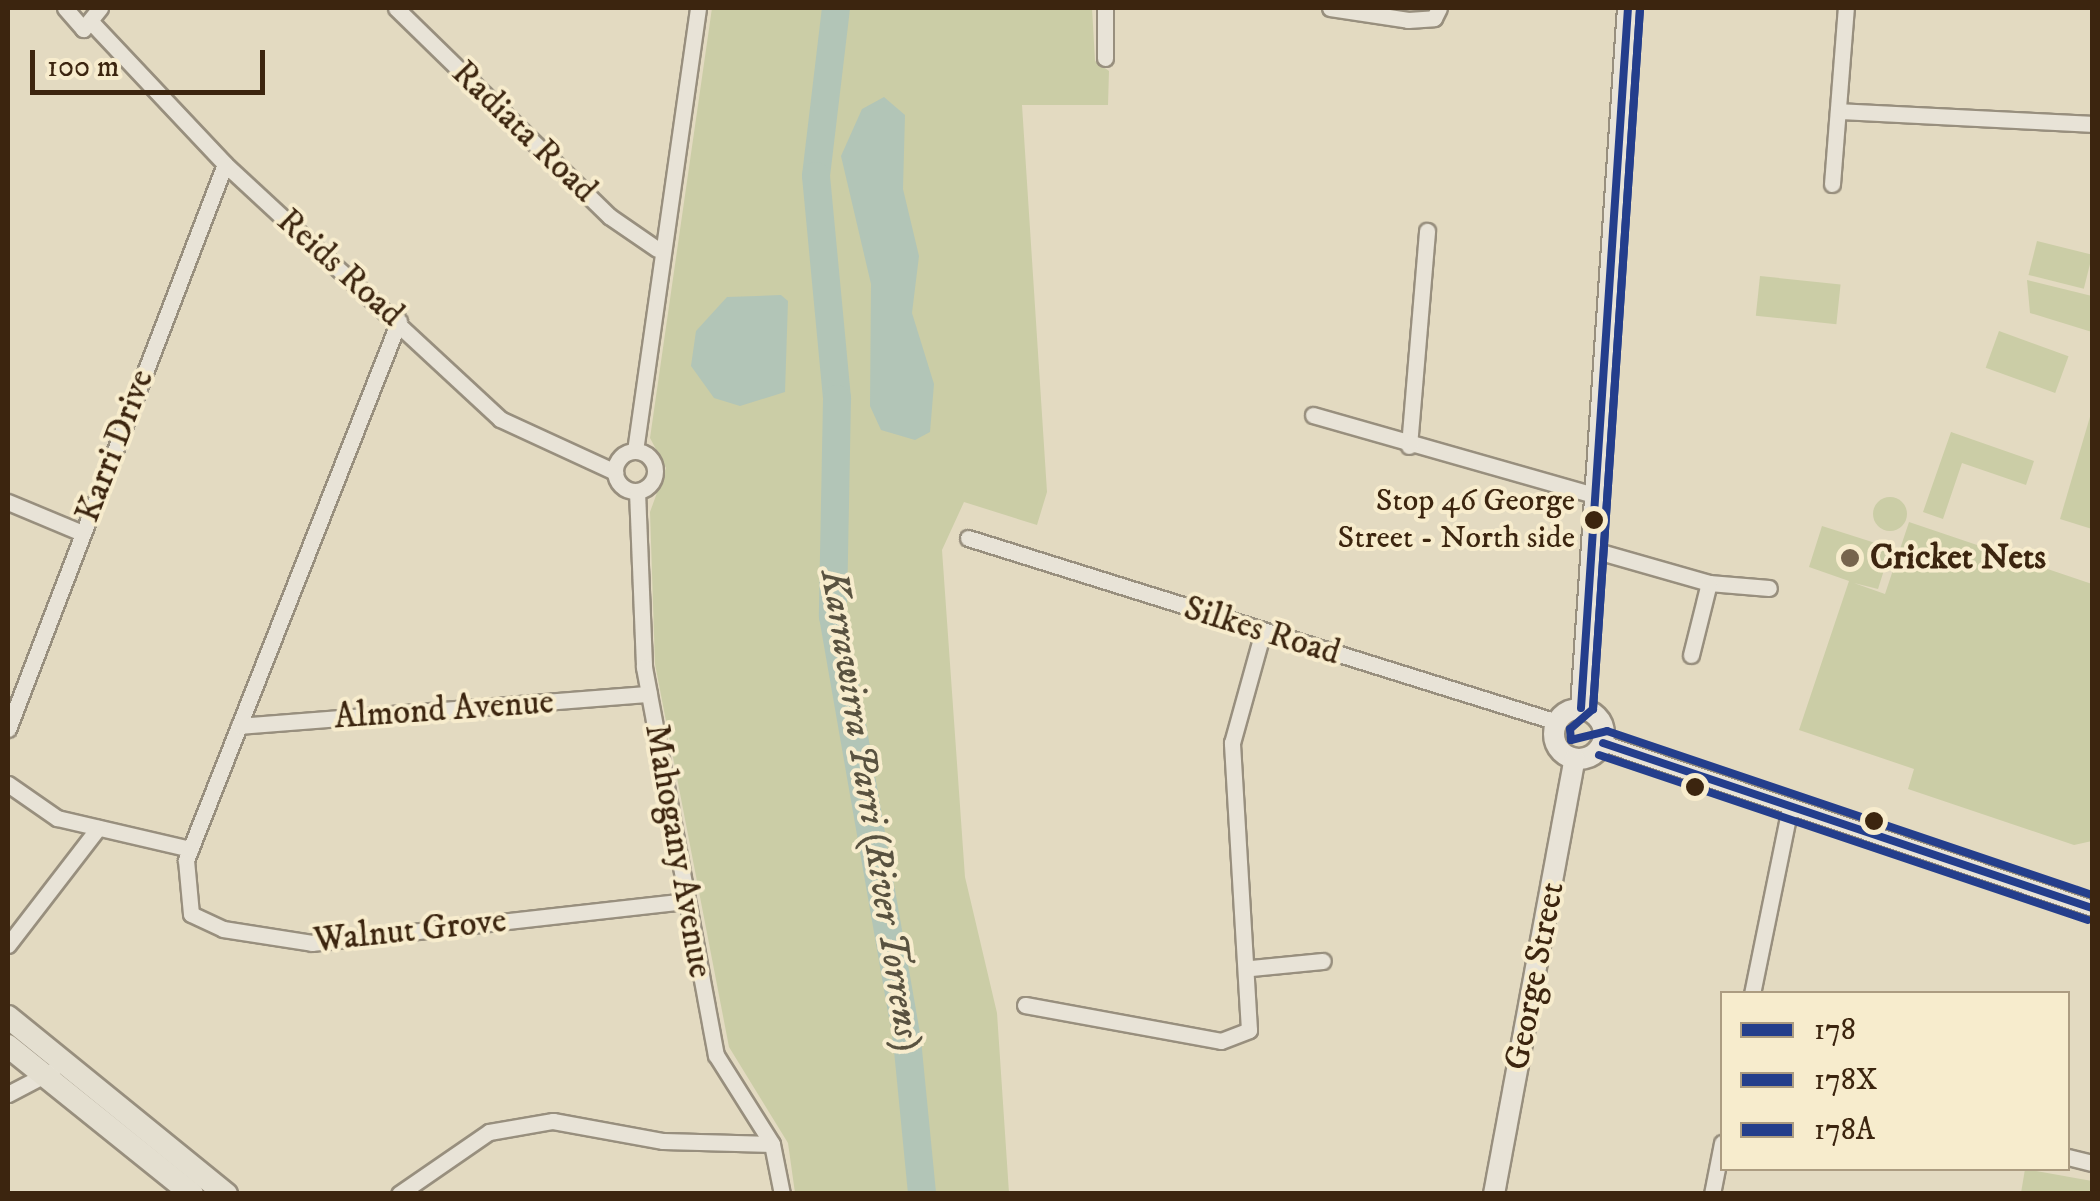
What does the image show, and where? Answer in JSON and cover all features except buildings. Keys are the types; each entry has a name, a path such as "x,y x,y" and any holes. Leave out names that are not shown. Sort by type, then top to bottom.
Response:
{"main road":[{"path":"8,1017 54,1069 192,1194"},
{"path":"8,1046 54,1069 226,1194"}],"street":[{"name":"Reids Road","path":"65,8 74,27 94,25 225,164 400,321 500,419 615,472 637,492"},
{"path":"94,25 100,8"},
{"name":"Radiata Road","path":"396,8 610,216 657,249"},
{"path":"615,472 634,451 657,249 698,8"},
{"path":"1105,8 1105,58"},
{"path":"1330,8 1423,20 1439,8"},
{"path":"1580,708 1628,8"},
{"path":"1832,184 1846,8"},
{"path":"1838,111 2092,124"},
{"name":"Karri Drive","path":"8,729 225,164"},
{"path":"1409,446 1427,231"},
{"path":"8,784 56,818 188,854 400,321"},
{"path":"1312,416 1593,495"},
{"name":"Mahogany Avenue","path":"634,451 655,471 637,492 650,694 716,1055 772,1144 782,1194"},
{"path":"8,502 82,533"},
{"name":"Silkes Road","path":"968,538 1557,722"},
{"path":"1590,549 1709,583 1769,588"},
{"path":"1691,655 1709,583"},
{"path":"1025,1005 1231,1042 1254,1020 1232,743 1263,631"},
{"name":"Almond Avenue","path":"239,726 650,694"},
{"path":"1580,708 1557,722 1559,749 1576,759 1603,743 2092,908"},
{"path":"1580,708 1602,722 1603,743"},
{"name":"George Street","path":"1494,1194 1576,759"},
{"path":"1753,991 1790,808"},
{"path":"8,945 98,828"},
{"name":"Walnut Grove","path":"188,854 191,914 201,923 294,942 687,901"},
{"path":"1250,968 1323,961"},
{"path":"8,1094 54,1069"},
{"path":"399,1194 489,1132 553,1121 663,1140 772,1144"},
{"path":"1712,1194 1720,1153"}],"green space":[{"path":"712,8 1092,8 1095,61 1109,71 1108,105 1022,105 1047,492 1037,525 964,502 942,550 965,877 997,1013 1009,1193 795,1193 788,1143 729,1047 655,664 650,512 666,468 650,438"},
{"path":"2037,241 2092,255 2084,289 2029,275"},
{"path":"1760,276 1841,284 1836,324 1756,316"},
{"path":"2027,280 2092,296 2092,332 2030,313"},
{"path":"1999,331 2069,356 2055,393 1986,368"},
{"path":"2092,410 2092,529 2060,519"},
{"path":"1951,432 2034,461 2026,485 1962,463 1943,519 1923,512"},
{"path":"1890,497 1902,502 1907,514 1902,526 1890,531 1878,526 1873,514 1878,502"},
{"path":"1909,522 2092,584 2092,841 2074,845 1908,789 1914,769 1799,730 1849,581 1809,567 1822,526 1891,548 1878,589 1854,583 1885,594"},
{"path":"2025,1171 2092,1181 2092,1193 2021,1193"}],"shaded area":[{"path":"884,97 905,115 903,189 919,256 912,313 934,384 930,432 915,440 881,430 870,406 871,284 841,156 862,109"},
{"path":"781,295 788,301 785,392 740,406 714,398 691,366 696,331 727,297"}],"waterway":[{"name":"Karrawirra Parri (River Torrens)","path":"836,8 816,176 837,399 833,616 907,1040 922,1194"}],"transit line":[{"name":"178","path":"1581,708 1628,8"},
{"name":"178X","path":"1593,709 1640,9"},
{"name":"178A","path":"1640,9 1593,709 1570,729 1571,740 1607,731 2092,895"},
{"name":"178","path":"1603,743 2092,908"},
{"name":"178X","path":"1599,755 2088,920"}],"place":[{"name":"Stop 46 George Street - North side","path":"1594,520"},
{"name":"Cricket Nets","path":"1850,558"}]}
